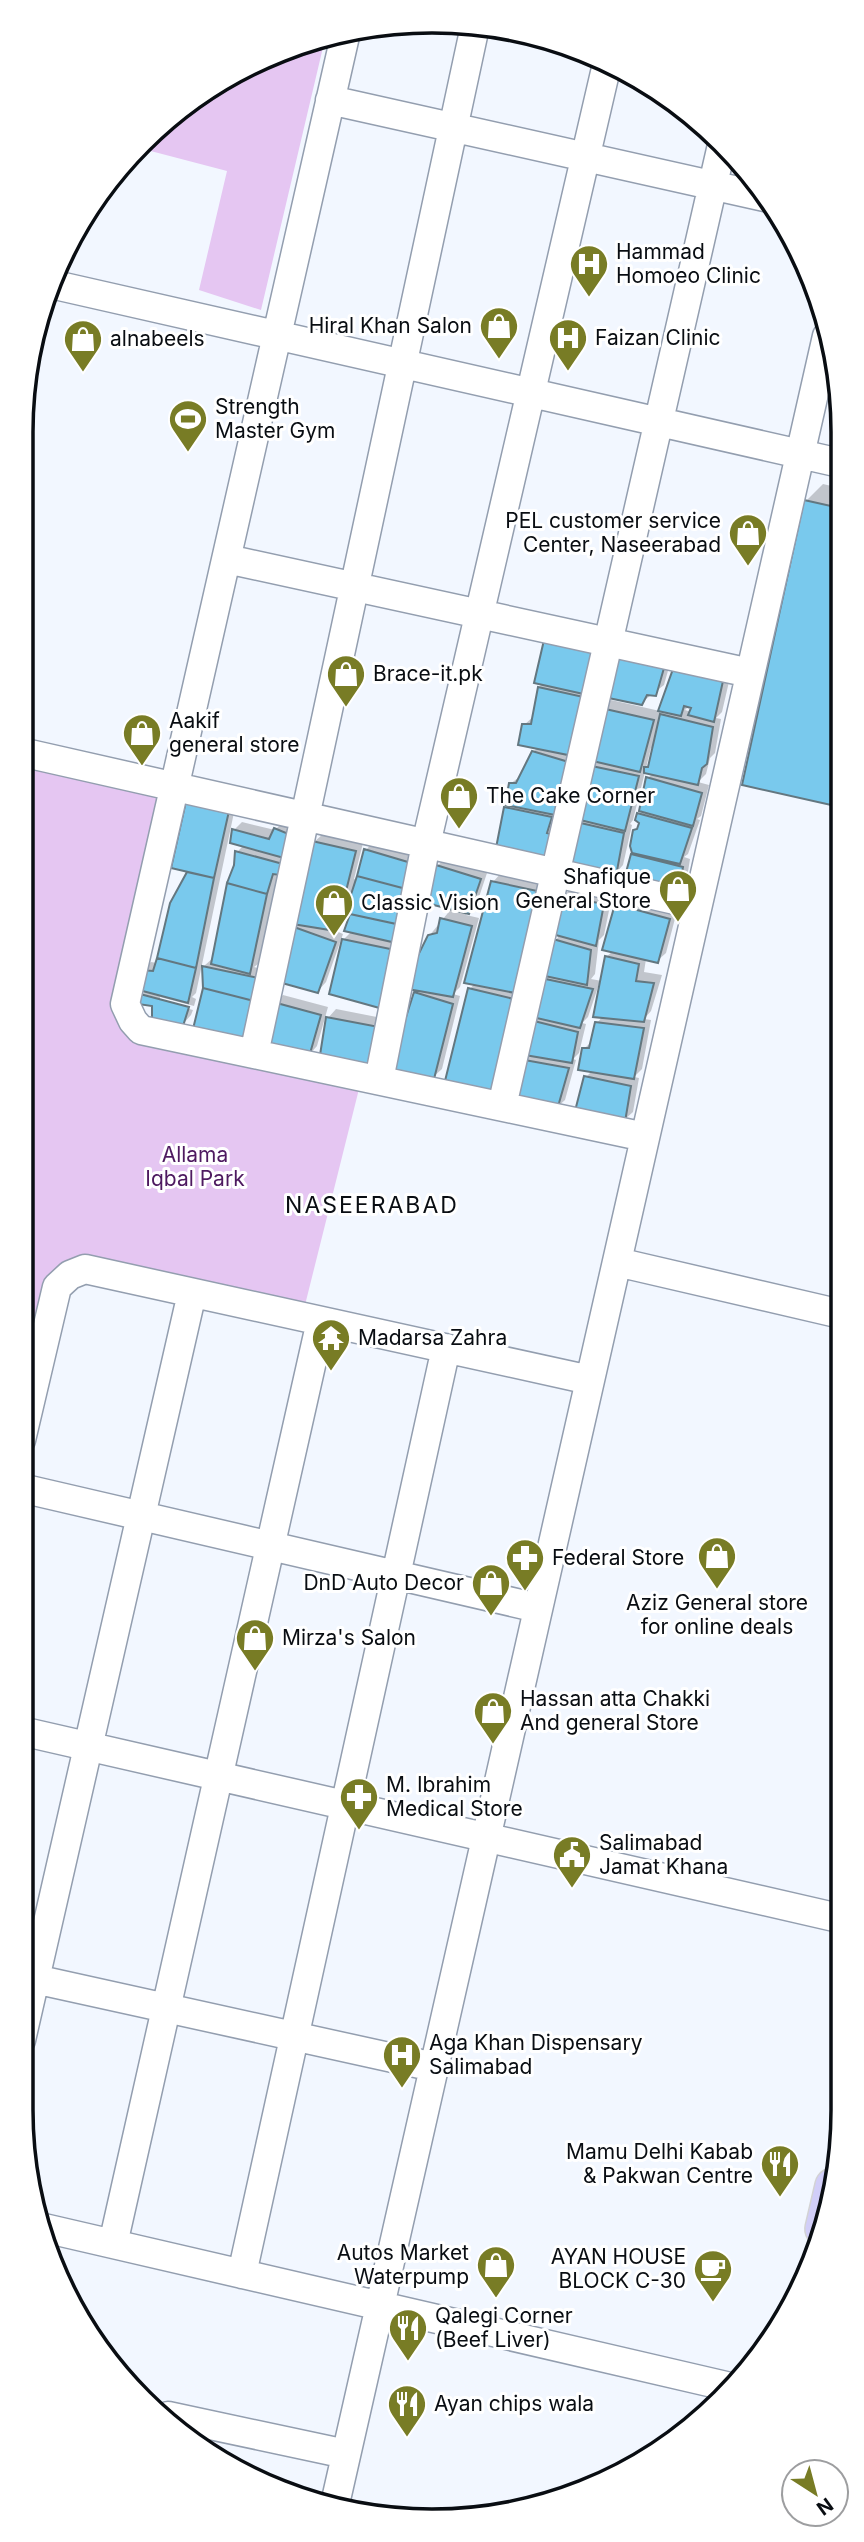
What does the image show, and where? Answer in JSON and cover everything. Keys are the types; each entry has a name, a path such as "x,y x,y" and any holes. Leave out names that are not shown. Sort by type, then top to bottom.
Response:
{"street":[{"path":"254,1054 473,36"},
{"path":"343,44 125,1004 141,1030 645,1137"},
{"path":"379,1080 426,844 605,73"},
{"path":"330,100 752,194"},
{"path":"502,1106 719,156"},
{"path":"61,286 831,461"},
{"path":"337,2497 823,354"},
{"path":"227,559 750,673"},
{"path":"33,755 697,905"},
{"path":"617,1262 831,1312"},
{"path":"33,1389 57,1287 70,1275 85,1269 590,1380"},
{"path":"33,1958 88,1747 192,1293"},
{"path":"113,2244 321,1321"},
{"path":"242,2274 446,1348"},
{"path":"33,1491 538,1608"},
{"path":"33,1734 831,1916"},
{"path":"33,1978 434,2067"},
{"path":"52,2230 721,2385"},
{"path":"180,2418 346,2454"}],"green space":[{"path":"323,49 261,310 199,290 227,171 149,151 210,100 256,74"},
{"name":"Allama Iqbal Park","path":"33,756 176,788 133,1021 362,1077 302,1317 70,1275 33,1400"}],"building":[{"path":"804,500 831,506 831,805 742,785"},
{"path":"544,640 601,654 588,695 534,683"},
{"path":"611,656 664,668 656,696 647,695 642,705 599,696"},
{"path":"673,669 723,681 714,722 688,715 691,708 684,706 681,716 658,711"},
{"path":"538,687 588,698 573,756 518,745 522,724 531,724"},
{"path":"601,708 654,720 640,772 584,759"},
{"path":"660,714 713,727 707,764 702,768 698,785 644,773 644,767 648,767"},
{"path":"532,751 572,763 560,816 505,805 509,783 516,783"},
{"path":"587,765 639,776 625,831 576,819"},
{"path":"646,777 702,793 693,826 639,811"},
{"path":"186,801 229,811 214,878 171,868"},
{"path":"504,807 552,817 547,833 558,836 551,859 496,848"},
{"path":"637,813 692,828 680,864 632,853 630,846 633,830 637,829 639,823 635,820"},
{"path":"572,821 624,833 616,876 563,864"},
{"path":"274,828 291,835 284,858 230,843 232,829 269,839"},
{"path":"312,841 356,851 336,931 280,922"},
{"path":"364,849 418,865 410,890 357,876"},
{"path":"235,851 283,864 280,875 273,874 267,894 227,883 234,865"},
{"path":"631,854 683,867 679,888 625,876"},
{"path":"436,865 481,879 469,914 422,902"},
{"path":"187,872 214,878 196,968 157,958 170,903"},
{"path":"357,876 410,890 401,925 345,913"},
{"path":"491,881 542,892 520,994 464,983"},
{"path":"227,883 267,894 250,974 211,964"},
{"path":"561,896 604,904 596,946 552,934"},
{"path":"615,904 670,919 658,963 602,950"},
{"path":"350,914 401,925 392,942 344,931"},
{"path":"440,918 472,926 453,997 402,988 428,935 437,933"},
{"path":"280,922 336,942 318,993 264,978"},
{"path":"342,939 400,951 383,1009 329,994"},
{"path":"553,939 591,950 587,985 545,976"},
{"path":"605,956 639,964 636,981 654,983 644,1022 593,1017"},
{"path":"157,958 196,968 188,1003 135,989 140,970 153,971"},
{"path":"202,966 258,978 254,1001 203,988"},
{"path":"536,977 593,989 580,1028 528,1016"},
{"path":"203,988 254,1001 244,1041 193,1029"},
{"path":"468,988 518,1000 491,1096 444,1085"},
{"path":"414,992 453,1004 434,1079 389,1070"},
{"path":"140,994 189,1007 183,1026 152,1020 152,1006 138,1004"},
{"path":"273,1002 321,1015 309,1057 257,1042"},
{"path":"326,1017 379,1027 371,1069 320,1055"},
{"path":"530,1020 578,1032 572,1063 513,1053"},
{"path":"595,1022 644,1028 634,1079 578,1070 582,1048 589,1048"},
{"path":"519,1059 569,1068 557,1110 509,1101"},
{"path":"584,1076 631,1086 625,1122 575,1111"}],"place":[{"name":"Hammad Homoeo Clinic","path":"589,298"},
{"name":"Hiral Khan Salon","path":"499,360"},
{"name":"Faizan Clinic","path":"568,372"},
{"name":"alnabeels","path":"83,373"},
{"name":"Strength Master Gym","path":"188,453"},
{"name":"PEL customer service Center, Naseerabad","path":"748,567"},
{"name":"Brace-it.pk","path":"346,708"},
{"name":"Aakif general store","path":"142,767"},
{"name":"The Cake Corner","path":"459,830"},
{"name":"Shafique General Store","path":"678,923"},
{"name":"Classic Vision","path":"334,937"},
{"name":"Madarsa Zahra","path":"331,1372"},
{"name":"Aziz General store for online deals","path":"717,1590"},
{"name":"Federal Store","path":"525,1592"},
{"name":"DnD Auto Decor","path":"491,1617"},
{"name":"Mirza's Salon","path":"255,1672"},
{"name":"Hassan atta Chakki And general Store","path":"493,1745"},
{"name":"M. Ibrahim Medical Store","path":"359,1831"},
{"name":"Salimabad Jamat Khana","path":"572,1889"},
{"name":"Aga Khan Dispensary Salimabad","path":"402,2089"},
{"name":"Mamu Delhi Kabab & Pakwan Centre","path":"780,2198"},
{"name":"Autos Market Waterpump","path":"496,2299"},
{"name":"AYAN HOUSE BLOCK C-30","path":"713,2303"},
{"name":"Qalegi Corner (Beef Liver)","path":"408,2362"},
{"name":"Ayan chips wala","path":"407,2438"}],"district":[{"name":"NASEERABAD","path":"372,1205"}]}
